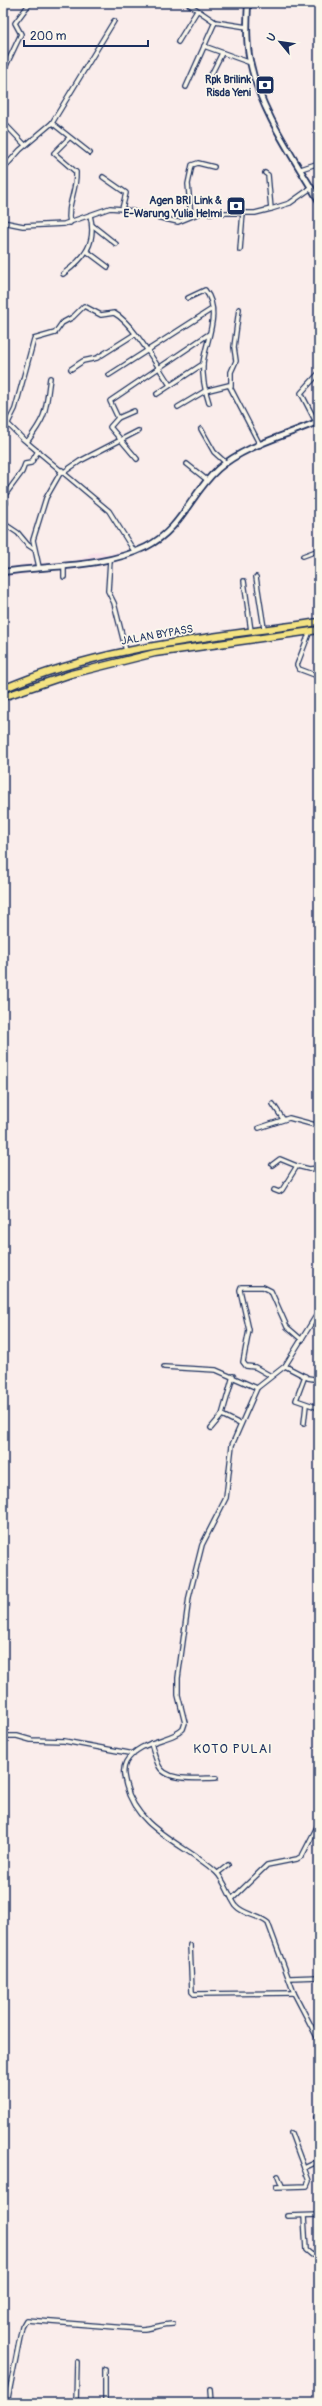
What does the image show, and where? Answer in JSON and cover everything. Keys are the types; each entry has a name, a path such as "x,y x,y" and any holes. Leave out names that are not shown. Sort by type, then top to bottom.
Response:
{"highway":[{"name":"JALAN BYPASS","path":"3,689 80,661 126,650 264,628 319,622"},
{"name":"JALAN BYPASS","path":"3,697 71,674 124,660 191,647 319,630"},
{"path":"190,639 191,647"}],"street":[{"path":"3,72 22,34 15,23 30,3"},
{"path":"188,3 197,11 215,22 247,27"},
{"path":"248,3 247,27 251,63 273,120 319,201"},
{"path":"178,42 197,11"},
{"path":"3,169 25,145 52,123 114,21"},
{"path":"186,87 215,22"},
{"path":"204,46 251,63"},
{"path":"210,75 222,53"},
{"path":"3,122 25,145"},
{"path":"52,123 69,138 90,153"},
{"path":"69,138 54,153 76,172 74,197 68,210 70,223"},
{"path":"191,216 188,184 192,165 198,163 214,167"},
{"path":"301,169 319,163"},
{"path":"265,172 268,175 271,209"},
{"path":"103,177 126,193 122,209"},
{"path":"3,222 23,226 70,223 106,209 122,209 172,221 181,221 200,213 255,213 290,203 312,188"},
{"path":"240,250 243,212"},
{"path":"63,274 80,262 88,252 92,238 90,215"},
{"path":"92,225 116,244"},
{"path":"88,252 108,267"},
{"path":"188,298 205,290 212,309 203,364 205,391 209,403"},
{"path":"8,423 15,409 31,347 36,337 55,333 62,323 73,317 85,306 101,315 116,314 135,334 170,385"},
{"path":"109,375 212,309"},
{"path":"239,309 234,347 236,361 231,372 231,386 260,445"},
{"path":"72,369 83,361 97,358 135,334"},
{"path":"118,418 110,404 111,400 209,334"},
{"path":"157,394 203,364"},
{"path":"3,572 110,560 156,541 175,526 207,480 226,463 260,445 317,422 300,394 319,373"},
{"path":"27,442 40,426 45,415 50,378"},
{"path":"178,407 205,391 226,384 231,386"},
{"path":"134,411 118,418 110,425 120,440 137,459"},
{"path":"3,419 27,442 63,471 108,512 134,551"},
{"path":"201,429 214,452 226,463"},
{"path":"39,567 34,549 34,540 46,498 63,471 138,431"},
{"path":"3,509 7,490 22,472 25,464 31,463 38,451"},
{"path":"187,464 207,480"},
{"path":"3,523 18,533 28,545 34,549"},
{"path":"303,556 319,550"},
{"path":"110,560 108,591 114,603 126,650"},
{"path":"64,565 64,578"},
{"path":"256,578 264,628"},
{"path":"244,581 251,631"},
{"path":"310,631 297,666 316,675"},
{"path":"273,1104 283,1119"},
{"path":"259,1128 283,1119 299,1120 319,1126"},
{"path":"272,1165 280,1159 309,1169 319,1168"},
{"path":"274,1190 279,1192 282,1190 297,1166"},
{"path":"271,1376 255,1367 246,1366 243,1362 249,1330 240,1290 242,1287 263,1287 271,1291 287,1327 302,1340"},
{"path":"319,1311 285,1366 257,1388 240,1424 229,1456 229,1487 226,1498 202,1545 189,1597 178,1678 178,1695 184,1727 179,1733 151,1743 134,1754 127,1761 123,1771 131,1799 142,1816 161,1833 218,1874 232,1899 239,1908 261,1917 268,1923 294,1992 319,2041"},
{"path":"285,1366 305,1376 319,1380"},
{"path":"164,1367 203,1368 233,1376 257,1388"},
{"path":"211,1428 222,1415 233,1376"},
{"path":"305,1376 296,1398 306,1405 319,1408"},
{"path":"304,1423 306,1405"},
{"path":"222,1415 240,1424"},
{"path":"3,1736 17,1736 31,1740 64,1741 134,1754"},
{"path":"151,1743 158,1764 168,1774 175,1777 216,1778"},
{"path":"232,1899 267,1865 297,1860 302,1856 319,1823"},
{"path":"218,1874 228,1865"},
{"path":"190,1945 192,1992 194,1994 294,1992"},
{"path":"290,1978 319,1978"},
{"path":"319,2116 316,2118 319,2128"},
{"path":"276,2187 309,2185 291,2133"},
{"path":"304,2168 319,2161"},
{"path":"278,2176 282,2186"},
{"path":"287,2216 319,2215"},
{"path":"304,2216 306,2250 312,2254 319,2254"},
{"path":"7,2403 22,2327 26,2320 141,2329 152,2328 160,2324 173,2324"},
{"path":"76,2403 77,2362"},
{"path":"105,2369 105,2403"},
{"path":"210,2390 211,2403"}],"shaded area":[{"path":"102,551 108,554 121,551 125,557 118,561 98,563 96,565 72,566 3,578 3,568 26,564 73,561 88,557 88,554"}],"place":[{"name":"Rpk Brilink Risda Yeni","path":"265,85"},
{"name":"Agen BRI Link & E-Warung Yulia Helmi","path":"236,206"}],"district":[{"name":"KOTO PULAI","path":"233,1749"}]}
